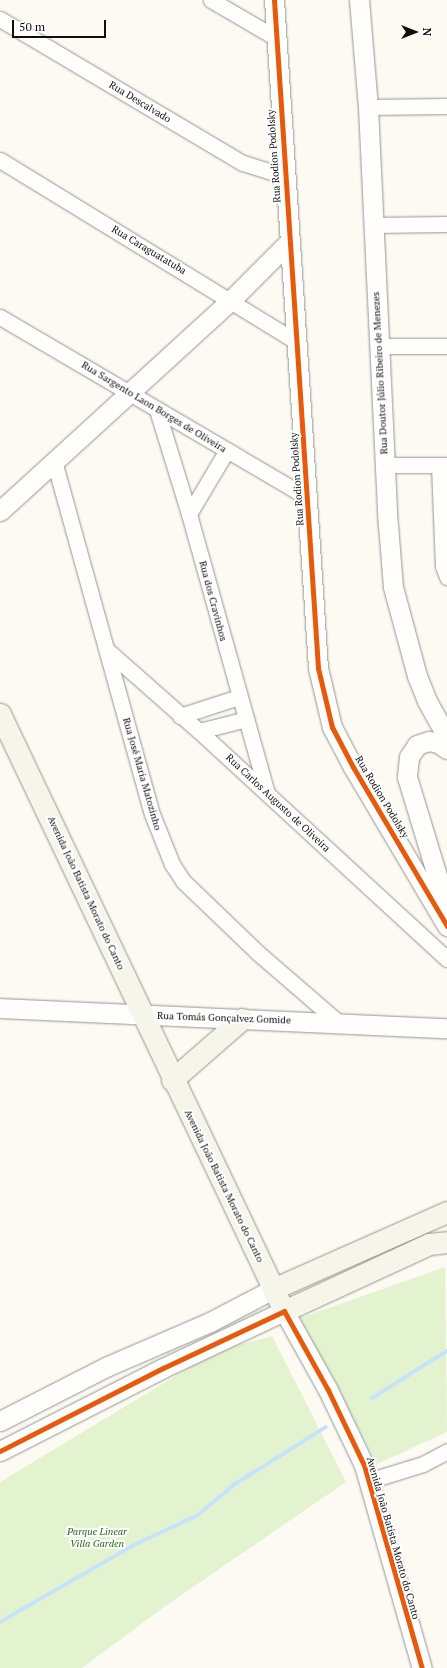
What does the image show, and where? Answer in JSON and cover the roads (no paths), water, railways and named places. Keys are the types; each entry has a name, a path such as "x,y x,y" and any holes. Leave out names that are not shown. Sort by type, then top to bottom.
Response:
{"main road":[{"name":"Avenida João Batista Morato do Canto","path":"0,714 144,1015 172,1080 284,1311"},
{"path":"172,1080 242,1020"},
{"path":"273,1289 447,1212"},
{"path":"284,1311 429,1244 447,1242"}],"street":[{"path":"211,0 276,38"},
{"name":"Rua Rodion Podolsky","path":"274,0 284,176 297,342 318,668 332,727 447,926"},
{"name":"Rua Doutor Júlio Ribeiro de Menezes","path":"359,0 368,107 385,465 393,587 399,614 417,676 427,701 447,737"},
{"name":"Rua Descalvado","path":"0,19 243,164 284,176"},
{"path":"368,107 447,106"},
{"name":"Rua Caraguatatuba","path":"0,160 231,300 297,342"},
{"path":"373,225 447,224"},
{"path":"0,511 231,300 289,242"},
{"name":"Rua Sargento Laon Borges de Oliveira","path":"0,317 307,497"},
{"path":"379,346 447,346"},
{"name":"Rua dos Cravinhos","path":"157,410 189,514 266,793"},
{"path":"189,514 227,450"},
{"name":"Rua José Maria Matozinho","path":"54,461 152,814 172,864 183,881 248,943 338,1022"},
{"path":"385,465 443,466 442,566 447,577"},
{"name":"Rua Carlos Augusto de Oliveira","path":"107,650 180,716 199,731 447,959"},
{"path":"180,716 239,697"},
{"path":"199,731 246,719"},
{"path":"447,749 438,743 429,742 417,745 409,757 407,777 447,909"},
{"name":"Rua Tomás Gonçalvez Gomide","path":"5,1012 338,1022 447,1028"},
{"path":"0,1421 108,1366 210,1322 273,1289"},
{"path":"0,1451 156,1371 284,1311"},
{"name":"Avenida João Batista Morato do Canto","path":"284,1311 332,1396 364,1465 422,1668"},
{"path":"368,1481 423,1464 447,1451"}],"waterway":[{"path":"372,1398 447,1351"},
{"path":"0,1622 132,1546 198,1515 235,1484 326,1427"}],"park label":[{"name":"Parque Linear Villa Garden","path":"97,1536"}]}
